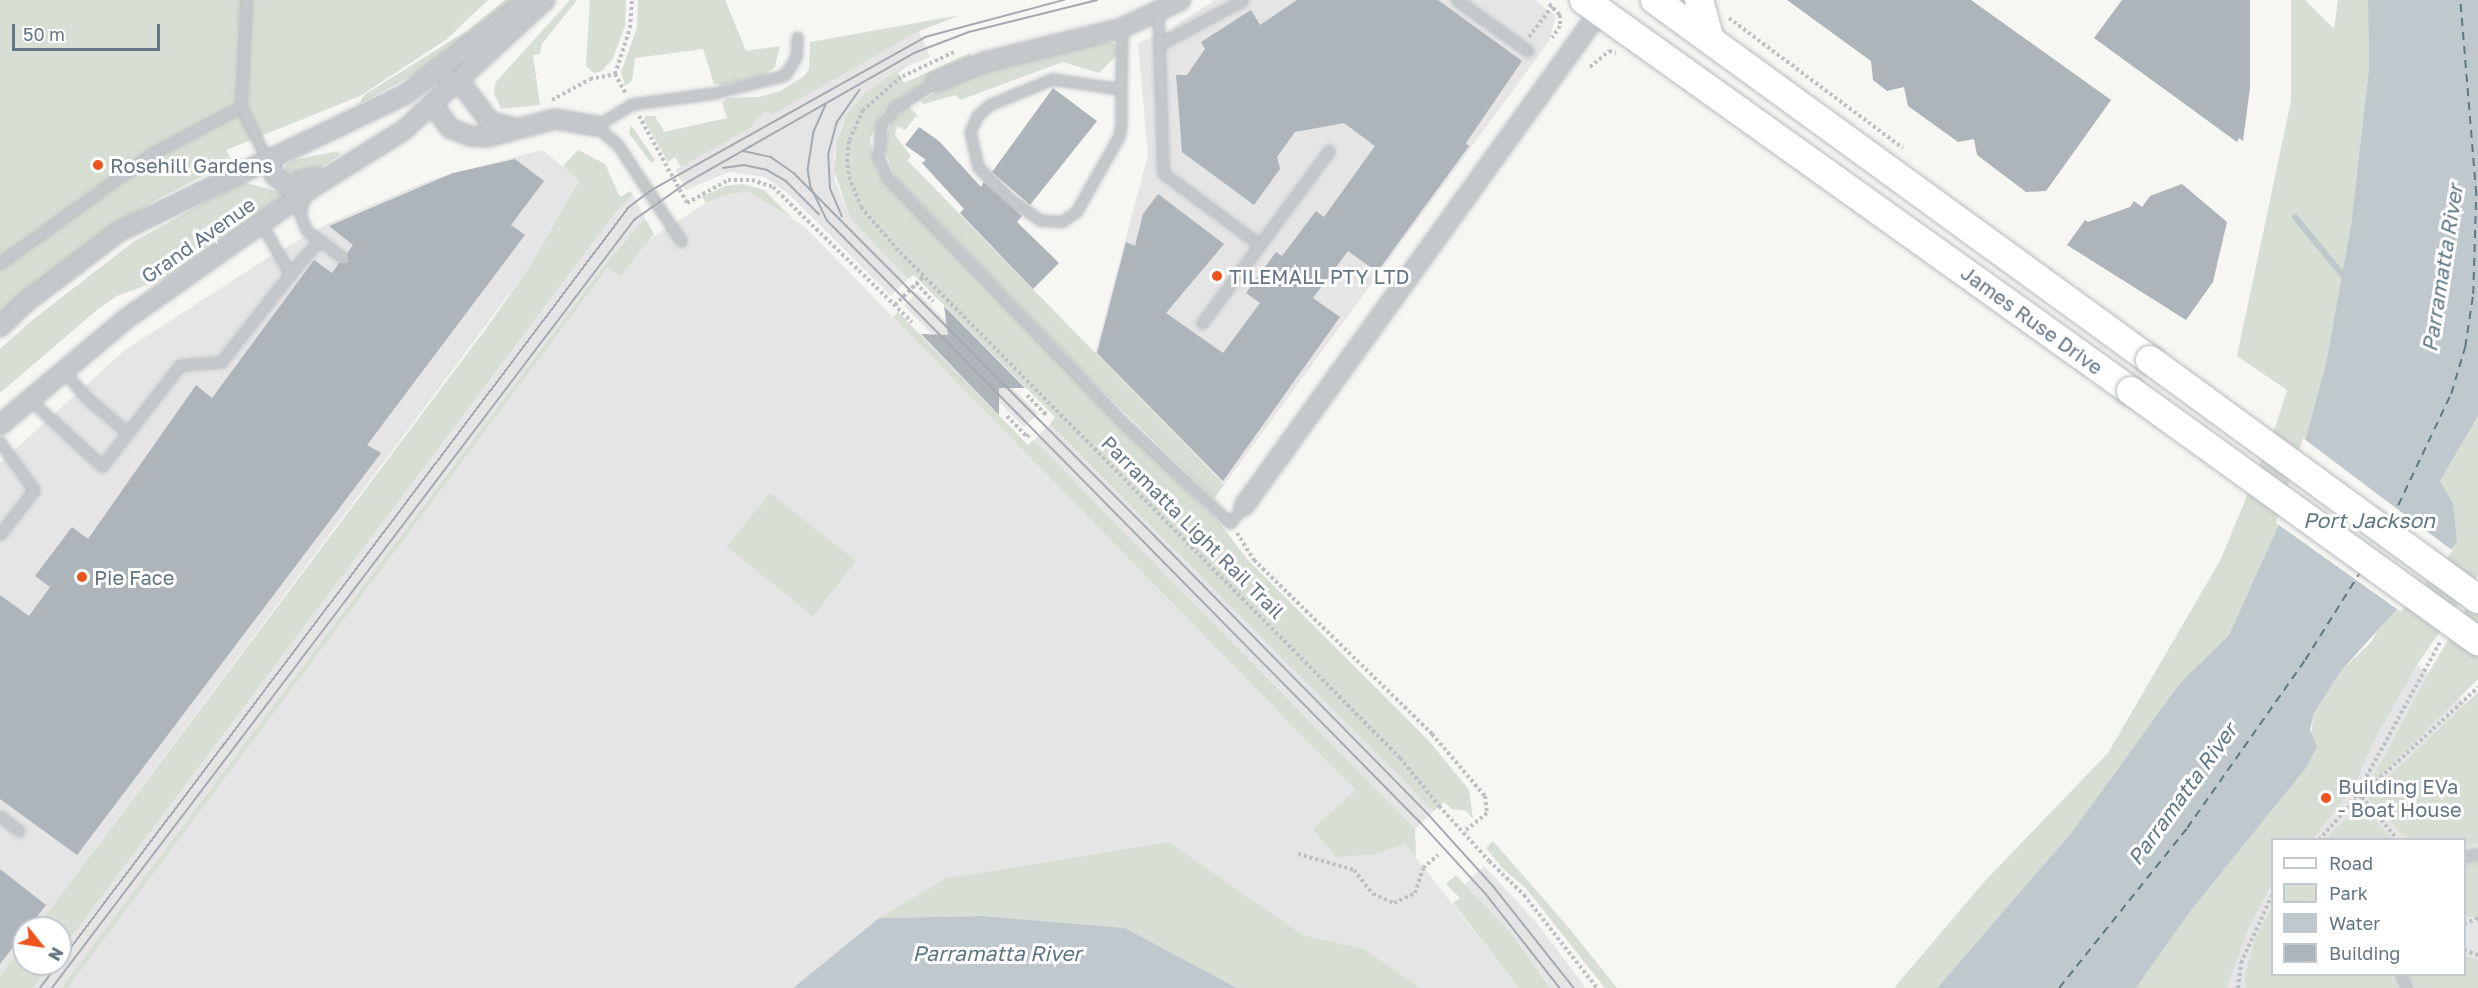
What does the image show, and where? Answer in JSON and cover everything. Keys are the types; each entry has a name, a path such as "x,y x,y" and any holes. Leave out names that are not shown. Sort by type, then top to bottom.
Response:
{"main road":[{"path":"1699,0 1710,40"},
{"path":"1653,51 1650,22 1658,1"},
{"name":"James Ruse Drive","path":"1658,1 2478,599"},
{"name":"James Ruse Drive","path":"1592,5 2478,642"}],"street":[{"name":"Grand Avenue","path":"0,327 26,302 120,231 405,94 433,76 528,0"},
{"name":"Grand Avenue","path":"0,425 62,370 261,223 385,143 460,82 545,0"},
{"path":"936,82 984,62 1122,28 1181,0"},
{"path":"1244,506 1592,5"},
{"path":"516,129 500,127 484,118 460,82 433,76 433,105 450,128 470,136 487,137 555,119 596,126"},
{"path":"267,160 279,180 297,185 385,143"}],"lane":[{"path":"246,0 241,107 267,160"},
{"path":"1160,44 1243,0"},
{"path":"1457,0 1525,49"},
{"path":"1158,12 1163,173 1260,245"},
{"path":"1121,89 1052,80 989,105 977,116 970,132 978,167 1010,199 1040,220 1061,222 1069,219 1083,204 1115,148 1121,125 1122,28"},
{"path":"681,241 618,145 596,126 632,104 714,93 785,75 796,57 797,37"},
{"path":"936,82 894,108 881,125 876,147 888,178 1126,425 1230,524 1244,506"},
{"path":"0,263 153,153 241,107"},
{"path":"1202,323 1329,151"},
{"path":"306,192 300,214 306,230 343,258"},
{"path":"261,223 290,274"},
{"path":"29,399 102,466 180,365 221,362 319,240"},
{"path":"62,370 88,399 127,432"},
{"path":"0,442 34,490 0,534"},
{"path":"0,816 19,831"}],"path":[{"path":"548,102 590,79 615,74 630,28 632,0"},
{"path":"1525,49 1550,5 1560,15 1560,26 1552,38"},
{"path":"1590,67 1609,51 1624,57"},
{"name":"Parramatta Light Rail Trail","path":"901,77 872,98 859,117 849,141 849,177 870,219 1400,758 1439,806 1489,861 1524,895 1597,988"},
{"path":"641,120 687,203 728,180 752,180 773,187 912,322"},
{"path":"895,305 924,276"},
{"path":"916,283 933,301"},
{"path":"1027,395 1046,417 1055,408"},
{"path":"1006,416 1027,437 1030,433"},
{"path":"1230,524 1254,560 1432,734 1485,796 1487,813 1465,831"},
{"path":"2321,838 2352,803 2440,641"},
{"path":"2352,803 2362,797 2478,687"},
{"path":"2362,797 2396,838"},
{"path":"1298,854 1354,870 1373,894 1394,903 1415,893 1423,868 1438,855"},
{"path":"2239,988 2241,963 2271,898"}],"shaded area":[{"path":"1215,0 1534,0 1556,16 1549,41 1224,485 1095,353 1148,155 1138,43 1165,32"},
{"path":"919,31 930,57 906,67 857,101 841,128 834,156 835,180 850,218 908,279 891,296 790,195 765,177 729,172 686,190 675,170 755,125 753,121 767,111 772,115"},
{"path":"542,150 579,179 530,266 45,916 12,916 12,960 0,976 0,463 125,350 266,259 329,223 430,180"},
{"path":"748,192 804,226 1355,790 1313,829 1376,854 1405,844 1519,988 1421,988 1364,949 1303,935 1169,842 946,878 879,918 793,988 68,988 607,267 706,203 728,194"},
{"path":"633,195 645,218 604,266 72,973 72,936 614,214"},
{"path":"917,292 1038,414 1024,427 904,306"},
{"path":"1050,424 1427,803 1434,811 1415,829 1034,440"},
{"path":"2417,665 2478,713 2478,988 2211,988 2271,862 2271,976 2466,976 2466,838 2291,838"},
{"path":"1484,866 1535,921 1586,988 1550,988 1510,932 1465,884"},
{"path":"42,976 70,976 61,988 33,988"}],"green space":[{"name":"Rosehill Gardens","path":"0,0 488,0 447,39 360,96 226,150 232,161 154,201 89,243 0,314"},
{"path":"505,0 517,0 415,74 359,104 364,95 468,30"},
{"path":"570,0 577,0 542,44 540,54 533,55 540,105 501,109 494,93 495,83"},
{"path":"590,0 626,0 625,26 613,58 602,71 594,73 586,66"},
{"path":"638,0 725,0 746,51 780,46 775,67 762,76 722,85 714,84 703,49 635,58 632,81 625,86 621,72 637,28"},
{"path":"2291,0 2305,0 2334,29 2338,0 2368,0 2369,68 2351,225 2326,363 2288,504 2229,635 2180,683 2072,832 1937,988 1894,988 1984,882 2108,753 2221,559 2277,422 2287,390 2237,356 2291,101"},
{"path":"961,15 919,31 772,115 766,111 754,121 755,125 681,167 675,157 668,162 644,120 645,116 655,116 664,132 727,118 722,103 727,98 758,97 780,91 804,76 809,69 810,42"},
{"path":"1112,42 1118,48 1116,56 1099,73 1063,62 960,100 956,95 923,104 921,101 967,74 1076,45"},
{"path":"970,53 973,58 904,95 883,111 870,139 877,171 1222,526 1247,559 1430,742 1469,790 1473,819 1466,811 1452,809 1444,802 1434,811 1050,424 1055,417 914,275 908,279 850,218 834,170 837,141 848,113 866,92 905,66 898,73 904,83"},
{"path":"908,105 917,115 905,130 897,126 895,135 911,156 907,160 1224,485 1214,499 1080,369 896,178 883,147 892,120"},
{"path":"631,125 655,160 651,163 629,133"},
{"path":"578,150 605,164 620,197 630,191 633,195 614,214 72,936 72,916 45,916 485,330 530,266 579,180 563,166"},
{"path":"338,151 340,155 308,176 285,171 286,165 294,160"},
{"path":"242,182 289,194 166,278 117,296 98,309 0,393 0,349 30,322 133,242"},
{"path":"743,184 764,190 792,218 748,192 728,194 706,203 702,197 725,186"},
{"path":"645,218 654,234 620,276 607,268 68,988 61,988 72,976 604,266"},
{"path":"898,312 1028,445 1034,440 1415,829 1416,858 1405,844 1376,854 1336,857 1313,829 1355,790 893,317"},
{"path":"2478,416 2478,575 2417,665 2374,740 2355,785 2314,838 2271,838 2271,886 2248,928 2227,988 2136,988 2189,913 2306,768 2314,713 2341,671 2371,642 2453,503 2440,481"},
{"path":"770,493 856,561 813,616 727,547"},
{"path":"2478,589 2478,679 2367,789 2428,674"},
{"path":"2478,692 2478,843 2466,847 2466,838 2406,838 2367,797"},
{"path":"2362,806 2391,838 2327,838"},
{"path":"1493,841 1569,928 1617,988 1605,988 1524,886 1504,870 1486,848"},
{"path":"1169,842 1303,935 1364,949 1421,988 1237,988 1125,928 983,916 879,918 946,878"},
{"path":"2478,861 2478,916 2468,917 2466,914 2466,865"},
{"path":"1456,875 1510,932 1550,988 1519,988 1453,903 1460,898 1446,884"},
{"path":"2271,909 2271,976 2390,976 2398,988 2246,988 2245,977 2255,938"},
{"path":"2466,956 2478,959 2478,988 2417,988 2410,976 2466,976"},
{"path":"12,960 12,976 42,976 33,988 0,988 0,976"}],"water":[{"name":"Port Jackson","path":"2368,0 2478,0 2478,416 2440,481 2453,503 2457,542 2341,671 2314,713 2310,730 2317,747 2306,768 2189,913 2136,988 1937,988 2072,832 2180,683 2229,635 2288,504 2326,363 2351,225 2369,68"},
{"name":"Parramatta River","path":"983,916 1125,928 1237,988 793,988 879,918"}],"pier":[{"path":"2303,438 2453,551 2401,612 2276,523"}],"building":[{"path":"1297,0 1438,0 1522,61 1466,143 1469,146 1377,272 1348,251 1313,298 1340,317 1223,481 1097,353 1126,242 1135,246 1143,214 1158,194 1224,244 1166,313 1223,353 1260,303 1246,293 1276,252 1282,256 1316,211 1324,217 1375,146 1344,123 1295,132 1277,157 1280,169 1254,205 1182,152 1176,75 1187,75 1205,49 1201,42 1251,10 1260,25"},
{"path":"1787,0 1971,0 2111,100 2046,191 2026,192 1977,155 1974,139 1958,142 1908,106 1904,87 1887,91 1873,80 1871,61"},
{"path":"2122,0 2250,0 2250,88 2243,141 2239,138 2237,142 2094,38"},
{"path":"1053,88 1097,121 1030,205 992,172"},
{"path":"919,127 939,141 981,187 984,182 1022,216 1017,222 1059,263 1033,289 960,213 964,209 922,163 926,160 905,145"},
{"path":"515,159 544,181 511,225 525,235 367,445 381,453 77,855 0,799 0,595 29,616 50,587 35,576 72,527 88,539 196,385 212,398 314,260 332,273 339,263 348,262 347,253 353,245 329,226 453,173"},
{"path":"2182,184 2227,222 2213,282 2186,320 2067,245 2085,220 2088,222 2130,207 2134,201 2142,207 2150,196"},
{"path":"944,306 1025,388 999,388 999,415 921,334 948,335"},
{"path":"0,869 46,905 37,916 12,916 12,949 0,964"}],"waterway":[{"path":"2295,217 2346,279"}],"ferry route":[{"path":"2392,518 2451,394 2465,347 2473,294 2476,194 2460,0"},
{"path":"2059,988 2187,828 2305,660 2359,574"}],"tram line":[{"path":"72,946 629,207 650,191 925,37 1064,0"},
{"path":"52,988 634,220 688,182 914,53 969,32 1097,0"},
{"path":"842,217 830,189 828,155 837,122 859,90"},
{"path":"826,105 814,132 808,169 811,187 827,220 1421,823 1486,894 1560,988"},
{"path":"743,151 771,157 794,173 1154,535 1429,815 1494,887 1574,988"},
{"path":"723,168 744,165 767,170 786,181 819,214"},
{"path":"40,988 49,976"}],"place":[{"name":"Rosehill Gardens","path":"98,165"},
{"name":"TILEMALL PTY LTD","path":"1217,276"},
{"name":"Pie Face","path":"82,577"},
{"name":"Building EVa - Boat House","path":"2326,798"}]}
